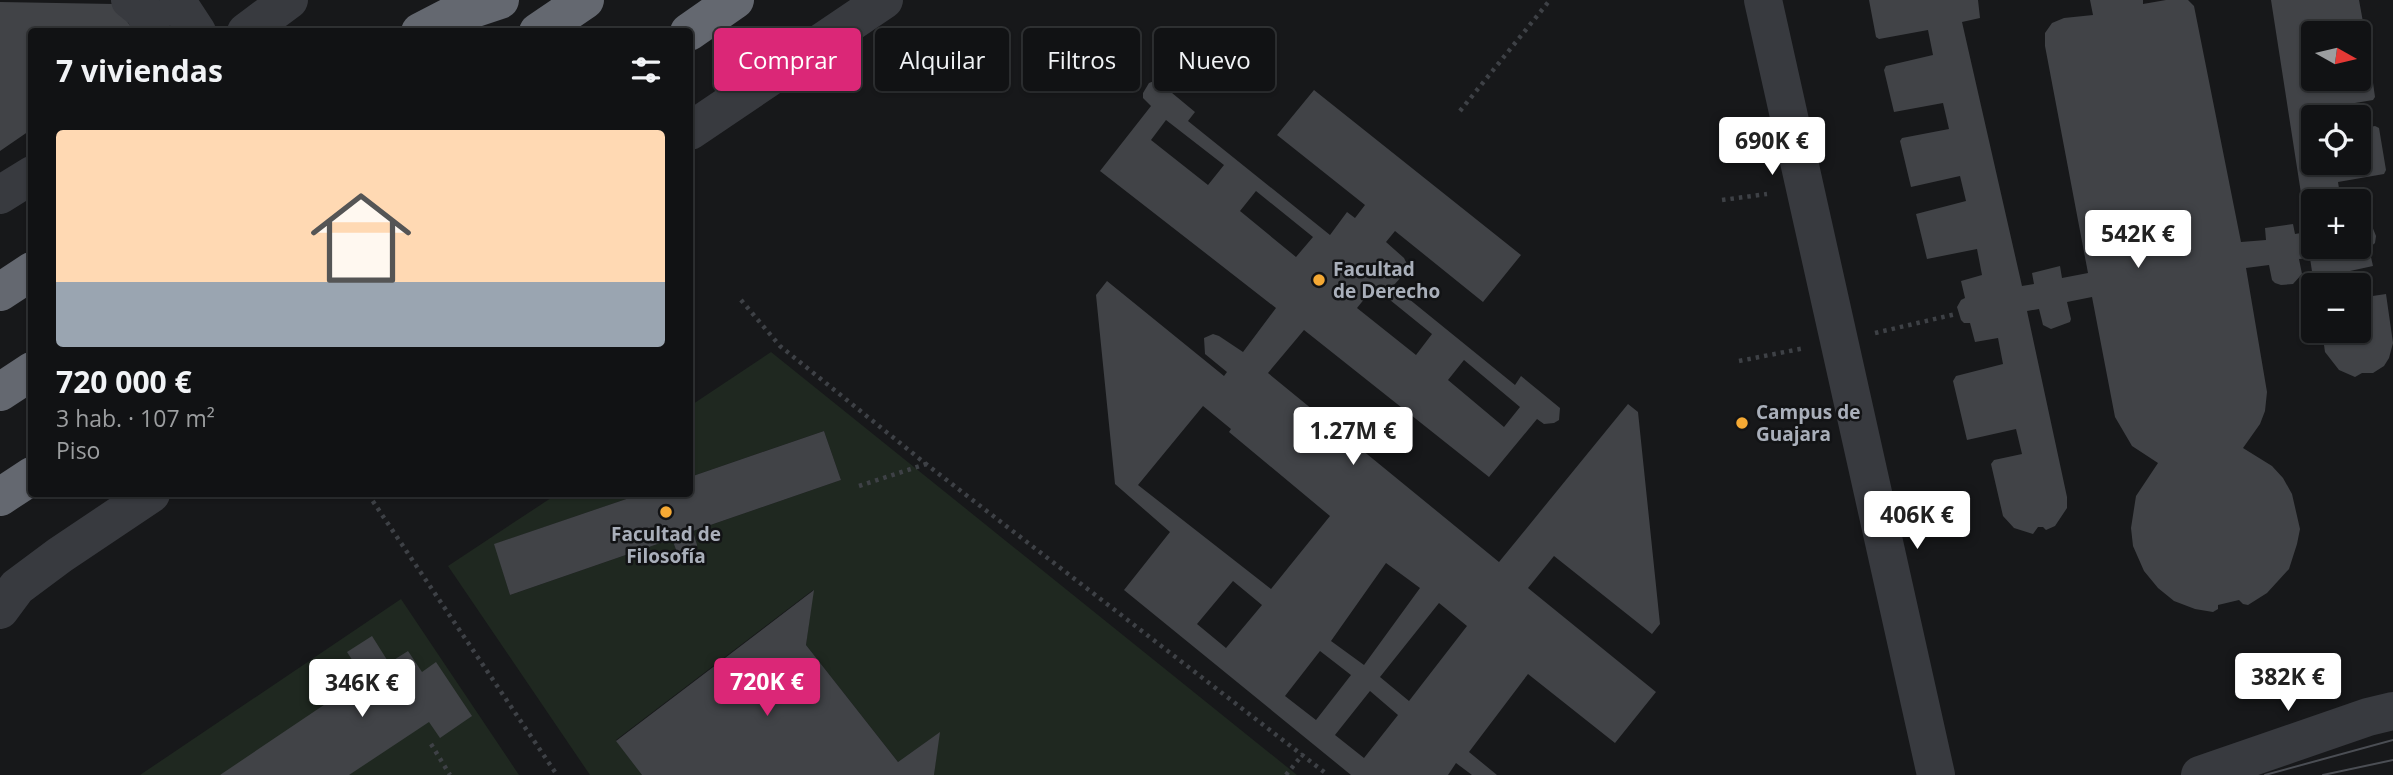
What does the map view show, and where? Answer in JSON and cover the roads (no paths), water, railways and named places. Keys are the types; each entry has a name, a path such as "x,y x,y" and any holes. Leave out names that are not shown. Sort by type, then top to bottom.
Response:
{"highway":[{"path":"428,28 449,17 500,0"},
{"path":"544,28 585,0"},
{"path":"693,29 735,0"},
{"path":"0,292 28,274"},
{"path":"0,392 28,374"},
{"path":"0,497 28,479"}],"street":[{"path":"130,0 145,12 151,28"},
{"path":"179,0 194,28"},
{"path":"251,28 289,0"},
{"path":"693,129 884,0"},
{"path":"1763,0 1936,775"},
{"path":"0,195 28,177"},
{"path":"0,610 17,587 147,497"},
{"path":"0,577 60,555"},
{"path":"2200,775 2368,717 2393,711"}],"tram line":[{"path":"2265,775 2393,740"},
{"path":"2323,775 2393,760"}],"place":[{"name":"Facultad de Derecho","path":"1319,280"},
{"name":"Campus de Guajara","path":"1742,423"},
{"name":"Facultad de Filosofía","path":"666,512"}]}
